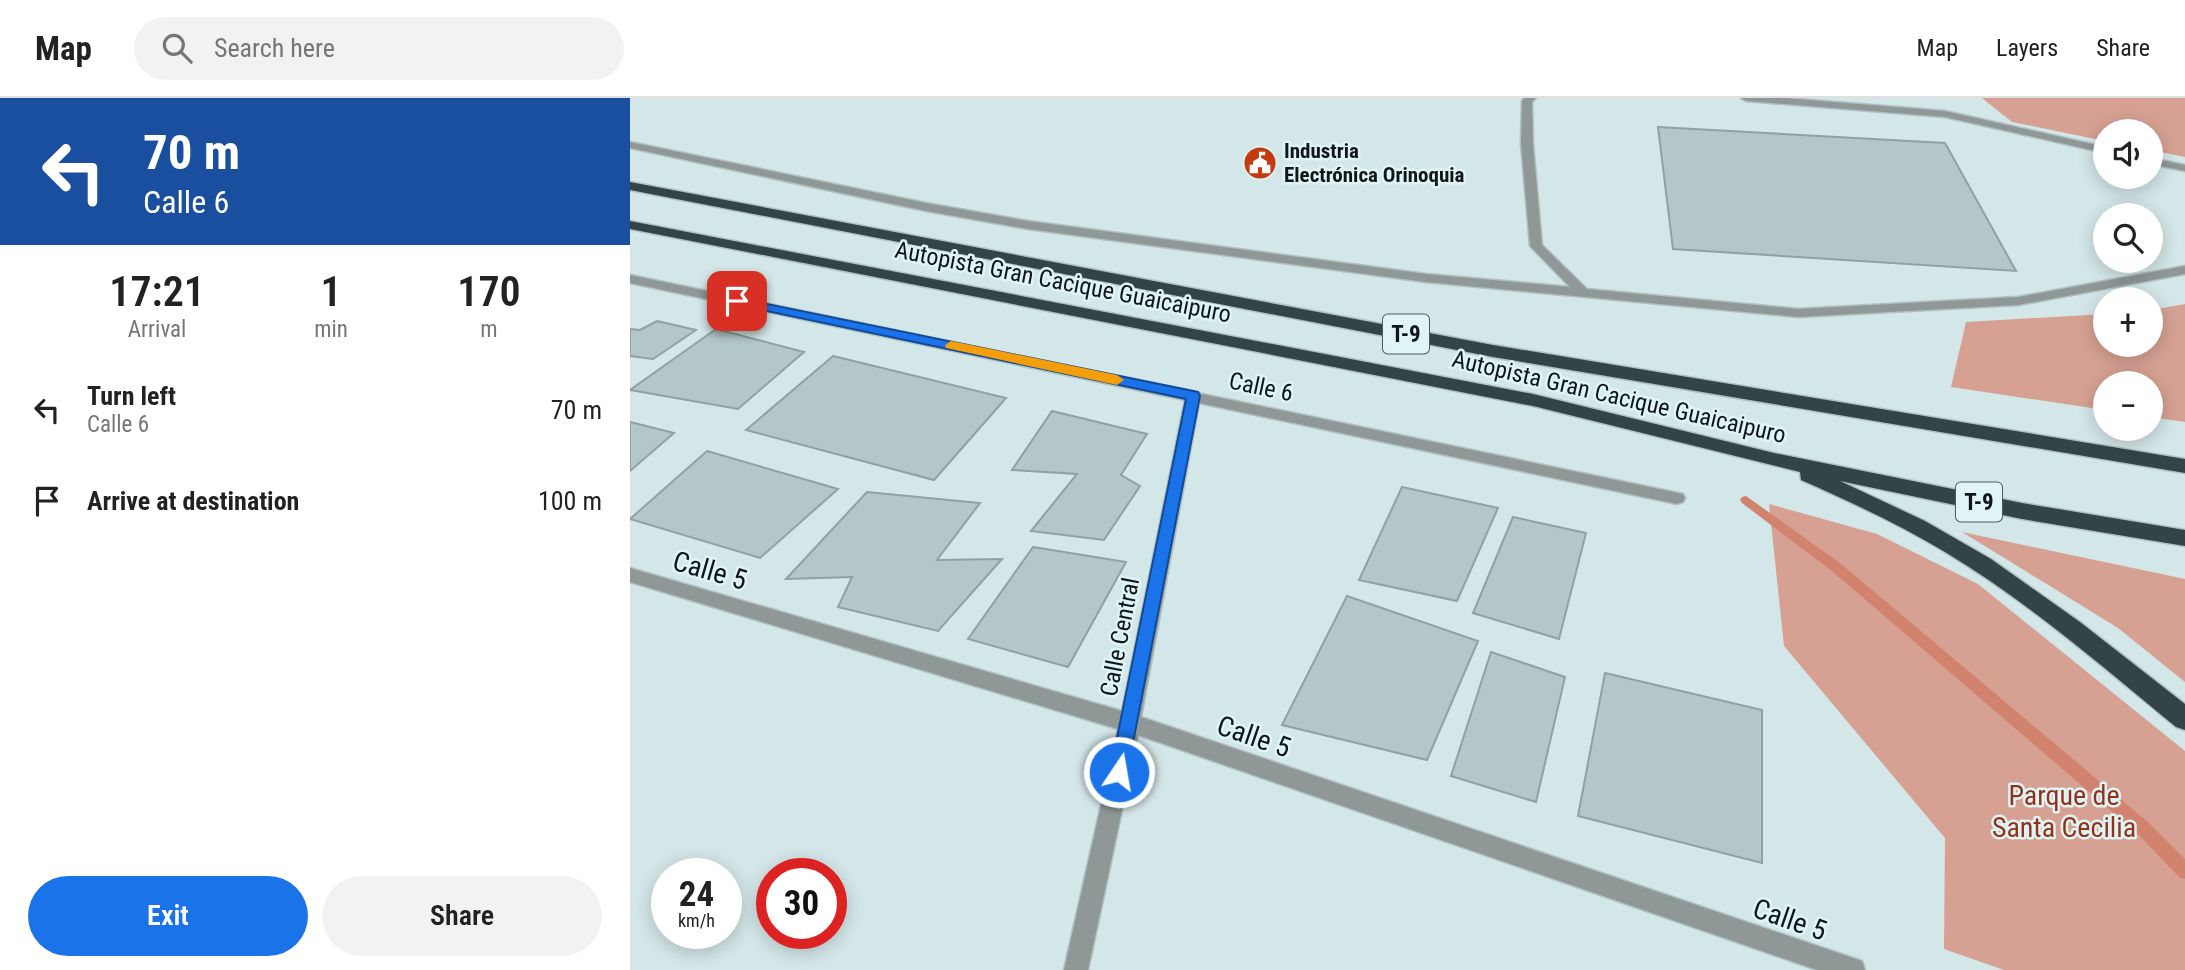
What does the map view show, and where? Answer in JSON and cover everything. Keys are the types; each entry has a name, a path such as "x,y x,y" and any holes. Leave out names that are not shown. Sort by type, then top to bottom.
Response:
{"highway":[{"name":"Autopista Gran Cacique Guaicaipuro","path":"630,186 1493,351 2185,466"},
{"name":"Autopista Gran Cacique Guaicaipuro","path":"630,225 1534,400 1774,460 2022,511 2185,538"},
{"path":"1774,460 1912,523 1952,545 2058,616 2185,719"}],"street":[{"path":"1531,98 1527,101 1527,144 1536,246 1584,294"},
{"path":"1746,98 1945,114 2093,147"},
{"path":"630,145 926,208 1028,225 1426,278 1798,313 2018,301 2185,270"},
{"path":"2163,163 2185,168"},
{"name":"Calle 6","path":"630,279 1677,498"},
{"name":"Calle Central","path":"1076,970 1130,723 1193,396"},
{"name":"Calle 5","path":"630,575 1130,723 1853,970"}],"green space":[{"path":"1982,98 2185,98 2185,157 2163,152 2163,119 2093,119 2093,139 2012,122"},
{"path":"2185,304 2185,422 2163,419 2163,371 2093,371 2093,408 1951,387 1966,322 2093,315 2093,357 2163,357 2163,308"},
{"name":"Parque de Santa Cecilia","path":"1769,504 1877,534 1978,584 2185,751 2185,970 2004,970 1944,949 1945,838 1784,646"},
{"path":"1962,532 2185,579 2185,682 2118,628"}],"building":[{"path":"1658,127 1945,143 2016,271 1673,249"},
{"path":"657,321 696,330 653,359 630,356 630,329 640,330"},
{"path":"716,329 804,352 738,409 630,390"},
{"path":"833,356 1006,398 934,480 746,430"},
{"path":"1052,411 1147,434 1121,475 1140,486 1104,540 1031,531 1077,474 1012,470"},
{"path":"630,422 674,433 630,471"},
{"path":"707,451 838,489 760,558 630,519"},
{"path":"1402,487 1498,508 1457,601 1359,580"},
{"path":"867,492 980,503 937,560 1002,559 938,631 838,607 852,577 786,579"},
{"path":"1513,517 1586,533 1559,639 1473,613"},
{"path":"1033,547 1126,562 1068,667 968,639"},
{"path":"1347,596 1478,641 1427,760 1282,725"},
{"path":"1491,652 1565,677 1536,802 1451,776"},
{"path":"1605,673 1762,710 1762,863 1578,816"}],"waterway":[{"path":"1746,500 1836,567 2143,828 2185,871"}],"slow traffic":[{"path":"951,345 1117,380"}],"place":[{"name":"Industria Electrónica Orinoquia","path":"1260,163"}],"route":[{"path":"737,301 1193,396 1119,772"}]}
